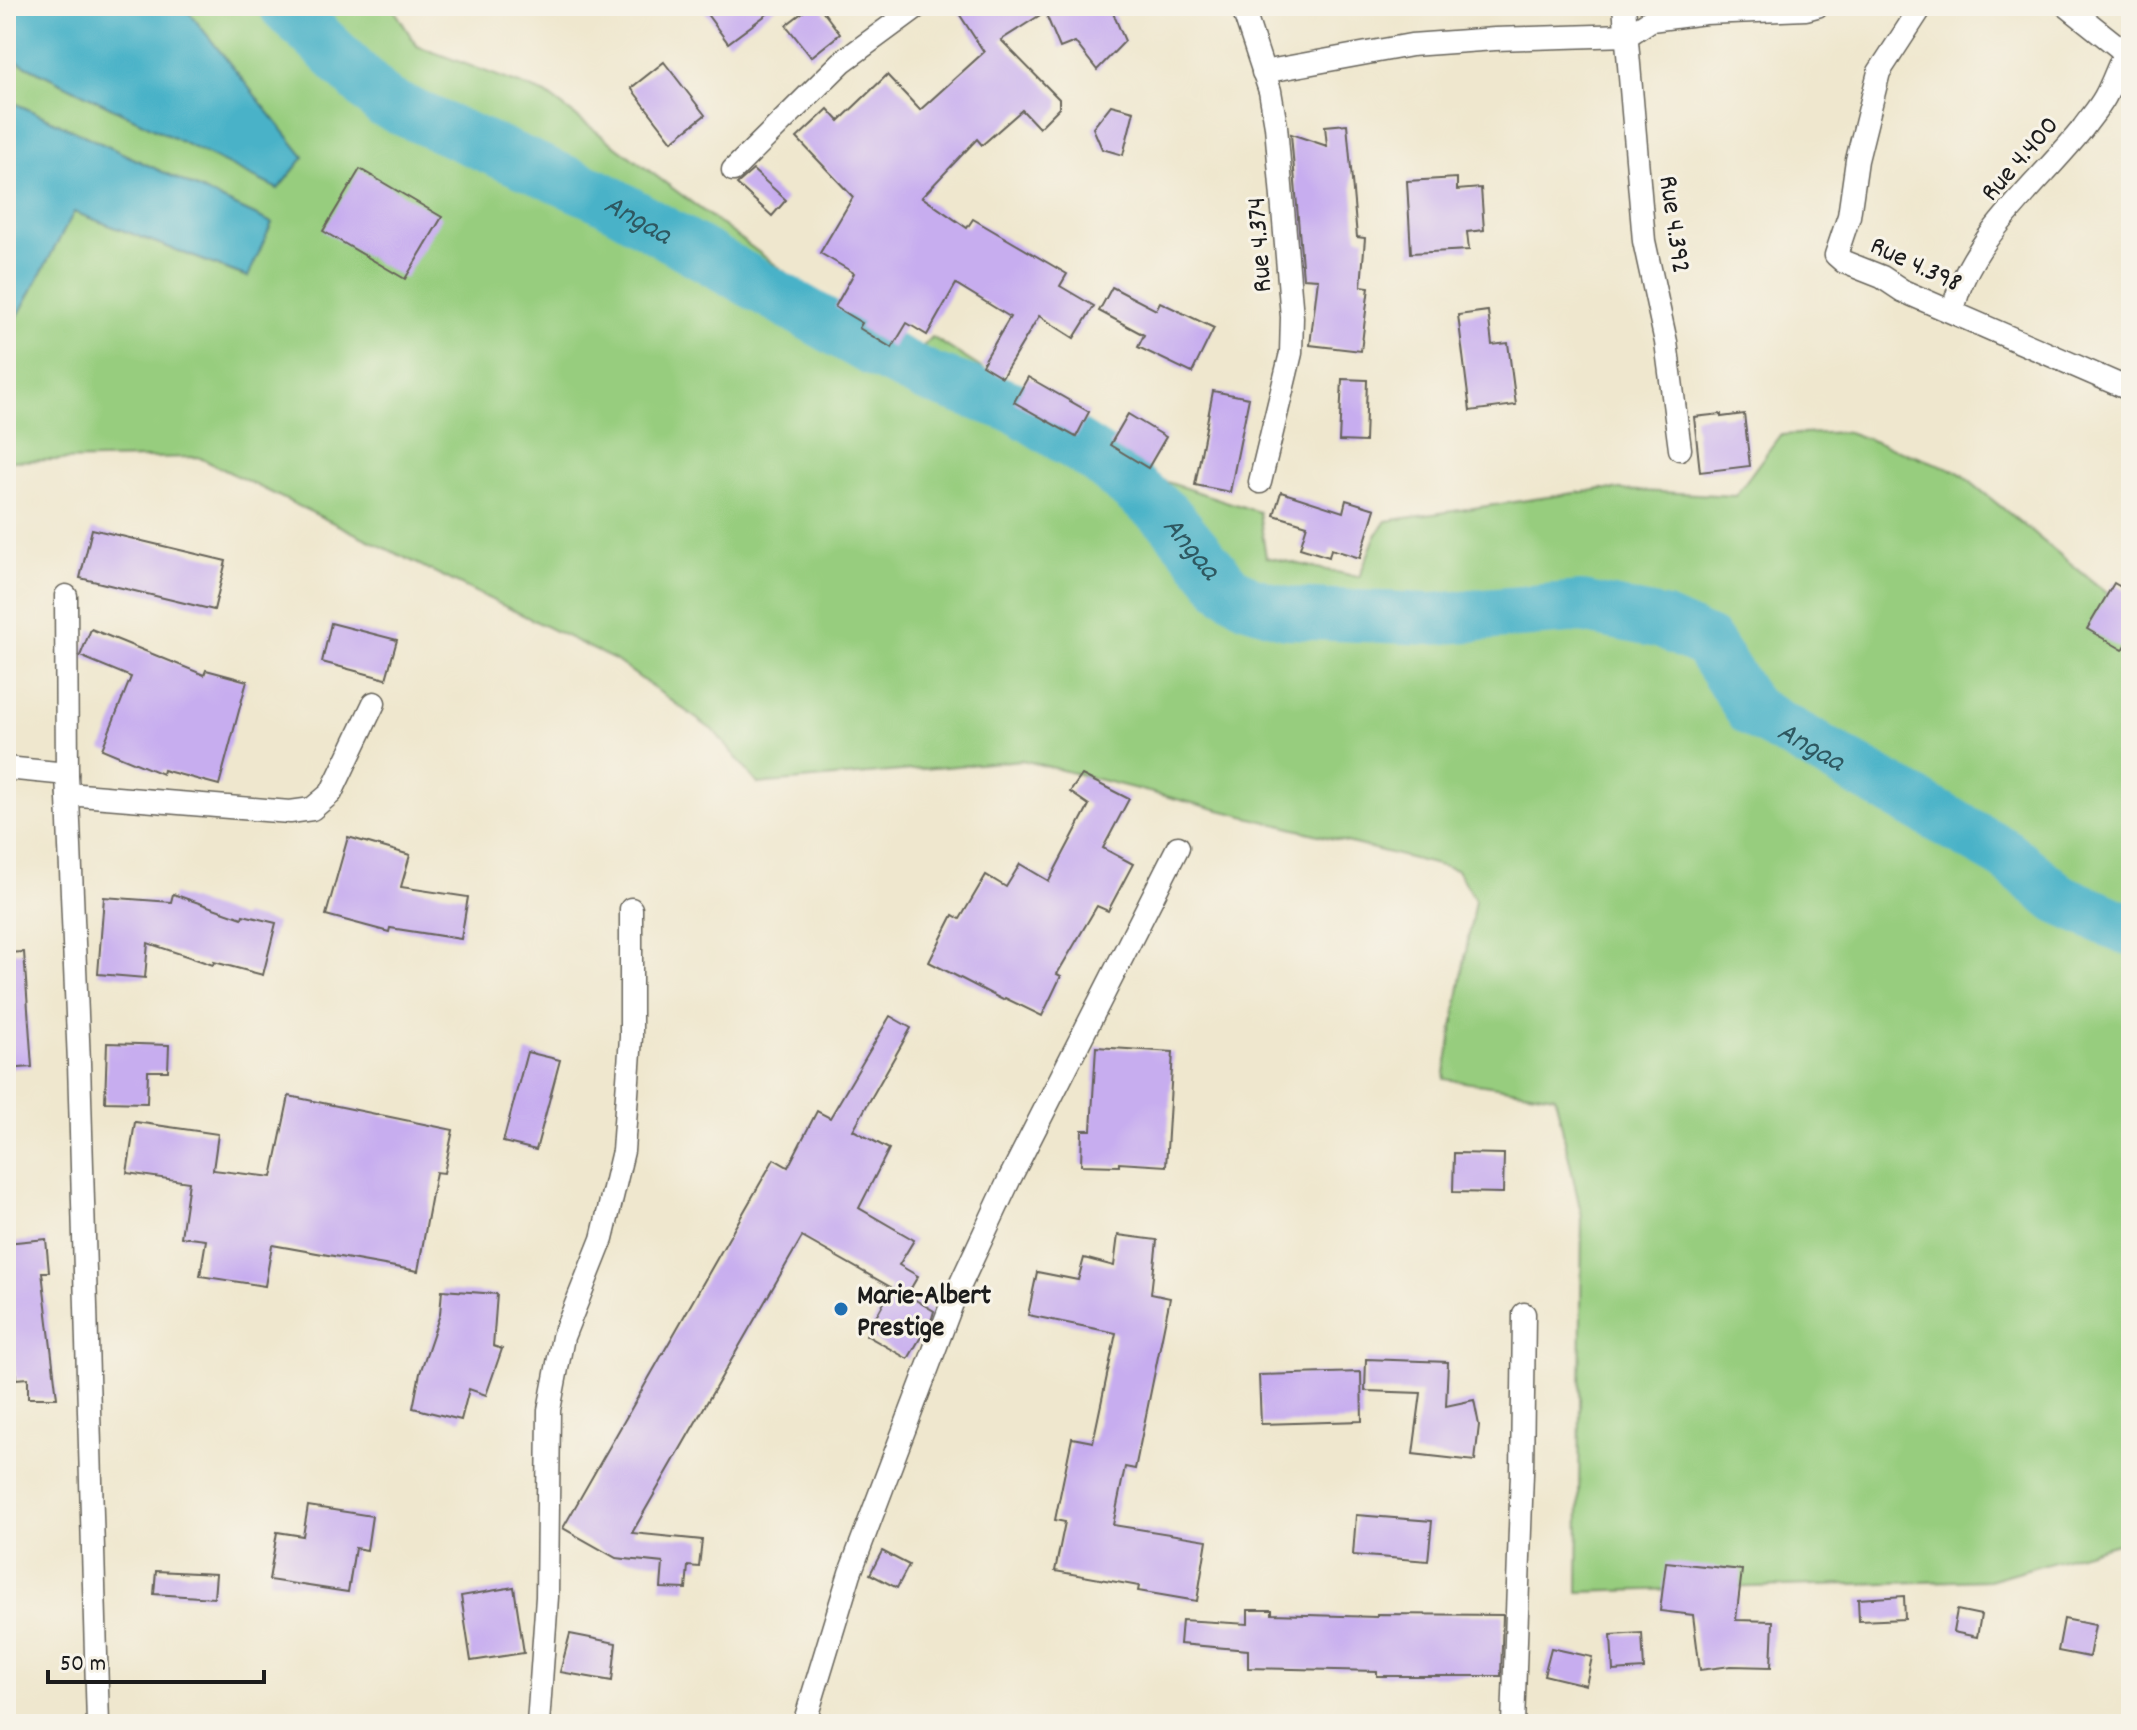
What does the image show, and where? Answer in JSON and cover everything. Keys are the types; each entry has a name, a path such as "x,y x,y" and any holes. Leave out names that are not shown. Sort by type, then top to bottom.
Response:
{"street":[{"path":"733,170 842,62 918,6"},
{"name":"Rue 4.374","path":"1242,6 1270,91 1281,167 1292,317 1288,366 1260,482"},
{"name":"Rue 4.392","path":"1624,6 1644,241 1666,342 1680,449"},
{"path":"1263,72 1411,45 1628,35 1651,20 1705,13 1817,6"},
{"name":"Rue 4.398","path":"1922,6 1879,72 1857,160 1849,216 1836,255 1903,291 2131,390"},
{"path":"2067,6 2129,50"},
{"name":"Rue 4.400","path":"1953,312 1956,292 1982,248 2003,217 2089,119 2104,98 2129,50"},
{"path":"66,596 67,784 79,1063 98,1724"},
{"path":"6,768 67,784 290,812 312,809 331,793 374,703"},
{"path":"804,1724 850,1573 954,1298 1010,1178 1178,847"},
{"path":"538,1724 547,1597 549,1410 563,1337 602,1239 623,1151 631,1037 631,909"},
{"path":"1513,1724 1524,1314"}],"green space":[{"path":"184,6 392,6 417,46 546,94 907,363 932,337 1026,396 1118,466 1259,512 1266,557 1359,577 1375,537 1386,521 1602,489 1735,496 1780,435 1848,432 1957,471 2118,602 2131,619 2131,1539 1989,1580 1578,1592 1582,1217 1555,1096 1444,1079 1475,900 1457,870 1022,760 758,784 715,732 615,660 198,457 6,461 6,338 74,212 247,277 272,223 6,99 6,56 278,189 304,157"}],"water":[{"path":"6,6 184,6 304,157 278,189 6,56"},
{"path":"6,99 272,223 248,277 74,212 6,338"}],"building":[{"path":"701,6 778,6 728,43"},
{"path":"811,6 819,6 840,34 811,57 786,25"},
{"path":"954,6 1110,6 1125,41 1097,70 1075,42 1060,48 1045,12 1001,40 1059,99 1059,108 1039,128 1022,110 982,145 977,139 922,197 967,228 973,219 1067,274 1060,286 1094,306 1074,338 1039,316 1002,377 982,365 1010,317 956,284 927,335 907,323 892,348 859,328 862,323 835,307 854,273 820,253 853,197 797,138 828,109 839,121 887,75 920,110 984,52"},
{"path":"664,62 705,115 672,141 631,88"},
{"path":"1111,105 1134,111 1123,155 1102,149 1093,128"},
{"path":"1347,124 1357,237 1365,238 1361,286 1369,287 1361,351 1310,345 1318,279 1303,278 1291,134 1327,146 1325,126"},
{"path":"360,169 442,217 405,279 323,231"},
{"path":"753,170 786,200 772,216 737,184"},
{"path":"1457,178 1457,190 1481,188 1484,230 1467,232 1469,250 1411,253 1407,181"},
{"path":"1112,287 1156,310 1160,302 1214,328 1192,373 1138,347 1144,335 1099,311"},
{"path":"1488,311 1492,345 1508,343 1516,405 1470,411 1458,315"},
{"path":"1028,377 1089,412 1076,437 1014,402"},
{"path":"1342,379 1367,380 1365,442 1339,441"},
{"path":"1213,391 1249,398 1230,492 1195,485"},
{"path":"1128,414 1166,437 1148,468 1110,445"},
{"path":"1721,414 1721,417 1744,414 1750,466 1700,472 1694,417"},
{"path":"1281,492 1343,512 1346,500 1375,509 1360,558 1331,549 1329,557 1300,548 1307,525 1274,515"},
{"path":"92,529 226,561 214,610 80,578"},
{"path":"2114,583 2131,593 2131,637 2123,650 2087,629"},
{"path":"331,623 397,640 386,679 322,662"},
{"path":"91,629 204,675 206,670 247,681 219,785 163,770 162,774 102,749 131,677 80,656"},
{"path":"1082,775 1129,799 1103,848 1133,864 1108,911 1097,906 1057,974 1061,976 1042,1016 929,962 953,915 960,919 986,875 1006,887 1020,864 1049,881 1089,805 1070,792"},
{"path":"348,837 410,855 401,887 468,897 461,939 390,928 389,932 326,915"},
{"path":"173,894 242,918 243,915 276,923 263,975 214,962 213,965 148,943 145,978 98,974 104,897 171,902"},
{"path":"24,952 32,1067 6,1069 6,953"},
{"path":"890,1016 911,1028 853,1130 889,1149 859,1208 914,1240 899,1265 918,1276 907,1295 934,1311 932,1318 908,1359 866,1335 892,1288 802,1237 632,1533 702,1540 699,1567 688,1566 686,1589 661,1588 663,1563 616,1558 563,1528 774,1159 788,1167 817,1111 830,1118"},
{"path":"107,1043 169,1045 168,1071 148,1071 147,1103 105,1102"},
{"path":"1096,1047 1173,1052 1166,1166 1119,1163 1119,1166 1081,1165 1082,1130 1091,1130"},
{"path":"527,1052 560,1060 536,1150 503,1142"},
{"path":"289,1096 453,1130 444,1173 436,1172 418,1271 272,1245 265,1286 200,1276 206,1240 181,1237 189,1182 127,1173 135,1122 218,1134 213,1170 272,1177"},
{"path":"1454,1153 1504,1154 1503,1193 1453,1192"},
{"path":"1118,1235 1157,1240 1151,1294 1170,1298 1135,1469 1125,1467 1113,1525 1207,1540 1197,1601 1138,1591 1139,1586 1055,1571 1065,1522 1055,1520 1072,1438 1093,1442 1116,1333 1028,1315 1037,1272 1078,1280 1084,1258 1114,1266"},
{"path":"46,1239 49,1272 42,1272 57,1398 28,1398 28,1378 16,1379 13,1353 6,1354 6,1243"},
{"path":"442,1290 497,1294 493,1346 502,1349 486,1395 469,1389 461,1420 413,1408 420,1373 440,1314"},
{"path":"1366,1359 1448,1362 1446,1406 1474,1400 1479,1425 1475,1461 1413,1454 1421,1393 1365,1391"},
{"path":"1361,1372 1362,1421 1261,1424 1259,1375"},
{"path":"308,1506 372,1516 367,1550 355,1548 348,1592 269,1580 277,1532 303,1536"},
{"path":"1356,1515 1432,1521 1428,1561 1353,1555"},
{"path":"882,1551 909,1565 897,1588 870,1574"},
{"path":"1666,1562 1742,1570 1736,1620 1773,1621 1771,1667 1731,1666 1700,1670 1693,1615 1660,1611"},
{"path":"156,1571 216,1574 214,1598 154,1594"},
{"path":"514,1587 524,1653 471,1661 461,1596"},
{"path":"1904,1596 1905,1619 1859,1621 1858,1599"},
{"path":"1248,1610 1272,1610 1272,1614 1377,1617 1377,1614 1503,1615 1501,1676 1377,1676 1377,1671 1248,1668 1248,1650 1180,1644 1182,1620 1248,1624"},
{"path":"1957,1610 1981,1615 1977,1637 1953,1632"},
{"path":"2064,1619 2095,1625 2089,1657 2058,1651"},
{"path":"1642,1633 1644,1669 1613,1671 1611,1635"},
{"path":"570,1634 616,1643 612,1681 560,1672"},
{"path":"1551,1648 1592,1657 1586,1685 1544,1675"}],"waterway":[{"name":"Angaa","path":"285,6 384,102 602,197 866,347 928,377 1019,409 1101,461 1169,518 1227,588 1247,601 1286,613 1432,619 1582,607 1662,623 1707,643 1752,711 2003,853 2059,899 2127,929 2131,928"},
{"path":"2131,797 2125,812 2131,822"}],"place":[{"name":"Marie-Albert Prestige","path":"841,1309"}]}
